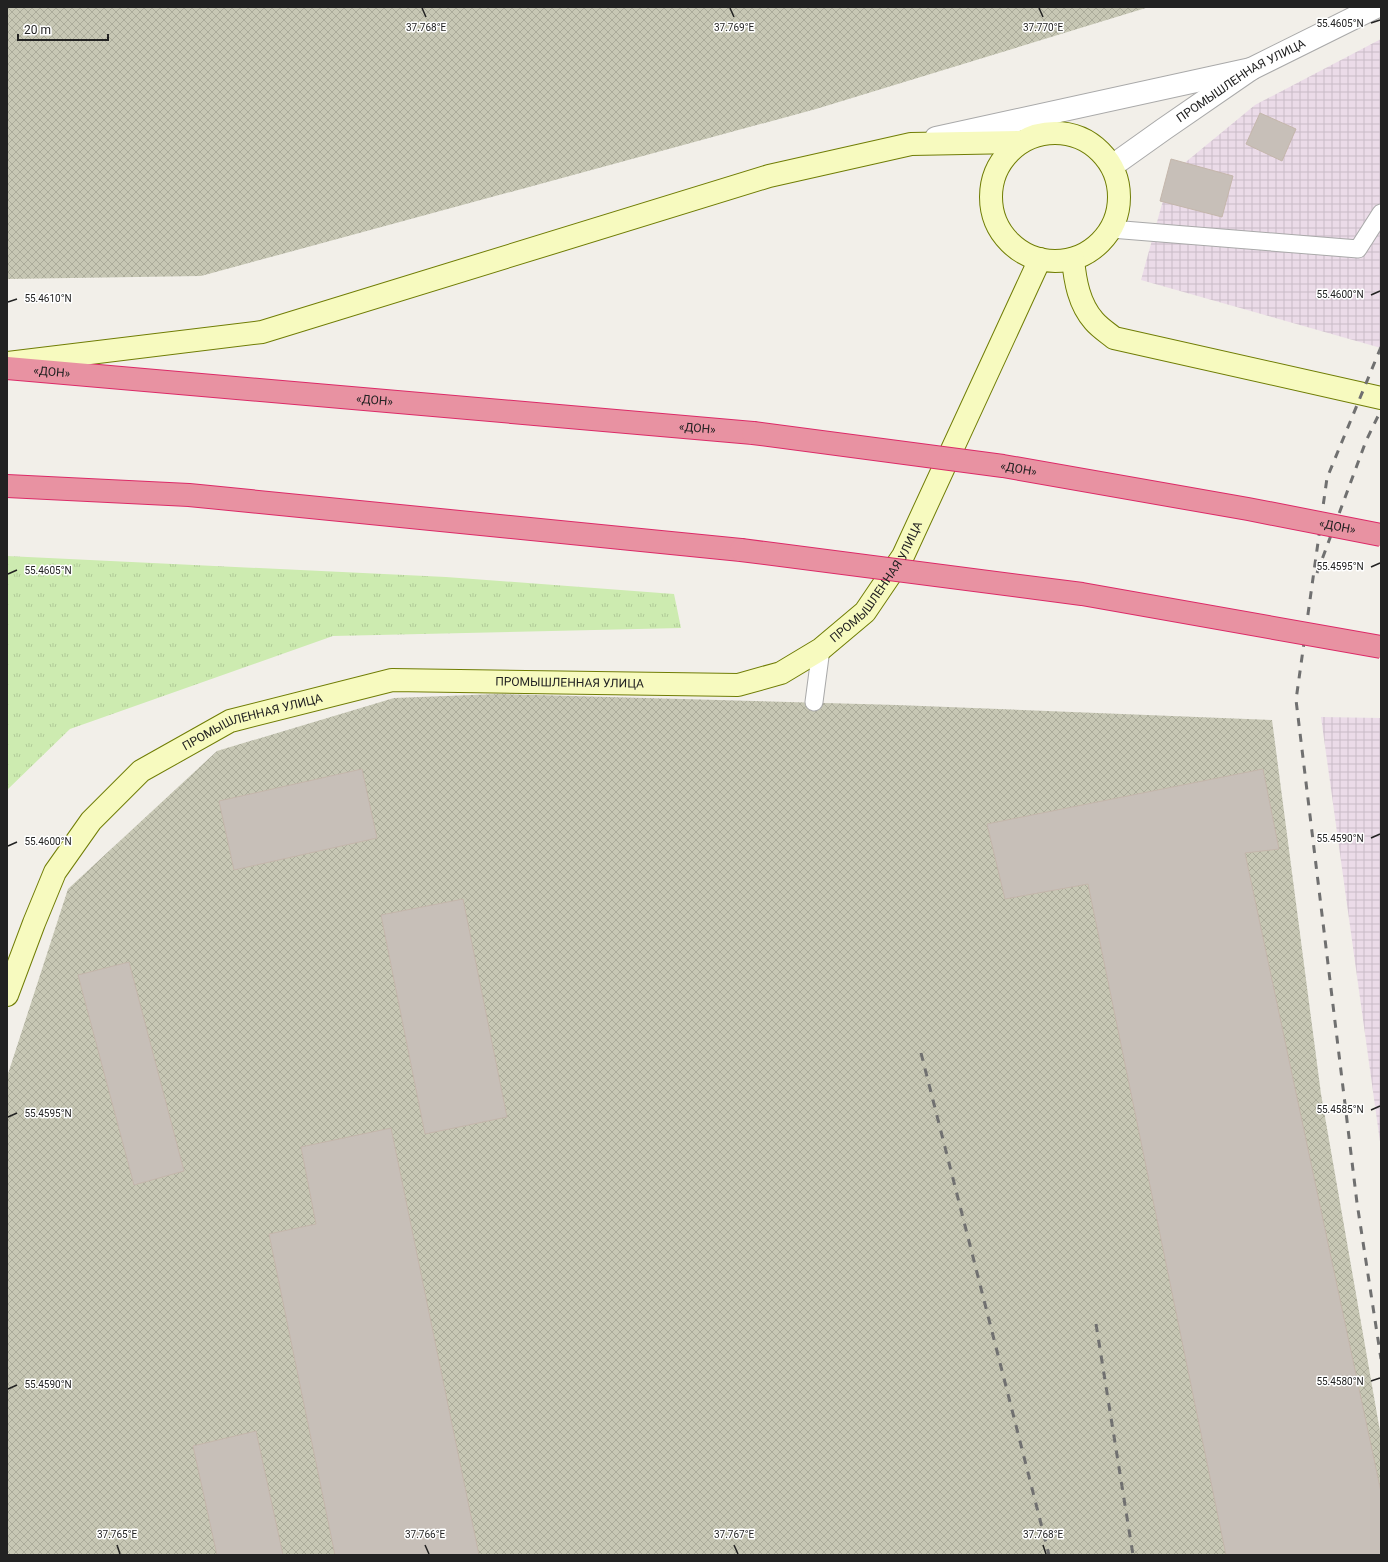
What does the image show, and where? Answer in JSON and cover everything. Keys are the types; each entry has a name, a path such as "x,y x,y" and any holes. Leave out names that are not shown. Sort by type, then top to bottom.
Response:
{"highway":[{"name":"«ДОН»","path":"7,368 753,433 1003,466 1248,509 1381,535"},
{"path":"7,486 189,495 741,550 1082,594 1381,647"}],"street":[{"name":"ПРОМЫШЛЕННАЯ УЛИЦА","path":"1112,166 1252,69 1376,7"},
{"path":"7,363 262,332 769,176 1252,69"},
{"path":"1055,132 1072,134 1088,141 1102,152 1112,166 1118,181 1120,198 1117,214 1111,229 1101,242 1092,249 1073,259 1056,261 1040,260 1025,254 1012,245 1001,232 994,218 990,202 992,185 997,168 1008,153 1021,142 1037,135 1055,132"},
{"path":"911,144 1021,142"},
{"path":"1073,259 1075,281 1082,301 1094,321 1114,338 1381,398"},
{"name":"ПРОМЫШЛЕННАЯ УЛИЦА","path":"7,995 55,872 91,821 141,771 230,721 392,680 738,685 781,673 821,649 865,612 903,556 1040,260"}],"lane":[{"path":"1111,229 1358,249 1381,213"},
{"path":"814,702 821,649"}],"shaded area":[{"path":"7,7 1149,7 816,109 201,276 7,279"},
{"path":"1381,39 1381,348 1141,280 1170,175 1255,105"},
{"path":"498,694 897,705 1272,720 1321,1094 1381,1437 1381,1555 7,1555 7,1077 68,889 217,751 394,698"},
{"path":"1321,717 1381,718 1381,1149"}],"green space":[{"path":"7,556 446,577 674,594 681,628 333,636 70,729 7,790"}],"building":[{"path":"1260,113 1296,129 1282,161 1246,144"},
{"path":"1171,159 1233,176 1222,217 1160,201"},
{"path":"362,769 377,838 234,870 219,801"},
{"path":"1263,769 1279,849 1245,853 1381,1492 1381,1555 1226,1555 1088,884 1005,899 987,824"},
{"path":"463,899 507,1117 425,1134 381,915"},
{"path":"129,962 184,1171 134,1185 78,975"},
{"path":"391,1128 479,1555 335,1555 269,1234 316,1224 301,1147"},
{"path":"256,1431 283,1555 217,1555 193,1446"}],"railway":[{"path":"1381,347 1327,478 1296,700 1357,1203 1381,1359"},
{"path":"1317,573 1366,441 1381,410"},
{"path":"921,1053 1049,1555"},
{"path":"1096,1324 1133,1555"}]}
